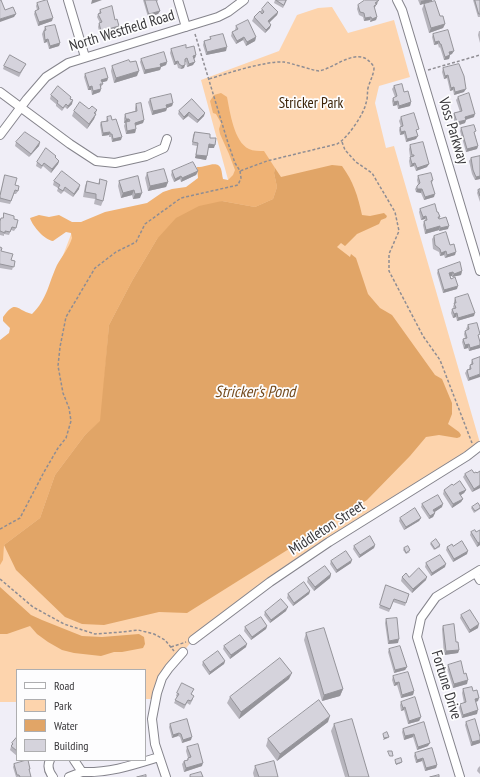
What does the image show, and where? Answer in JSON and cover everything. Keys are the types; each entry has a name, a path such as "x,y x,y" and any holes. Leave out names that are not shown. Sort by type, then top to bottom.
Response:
{"street":[{"path":"68,0 85,57"},
{"path":"178,0 186,27"},
{"name":"North Westfield Road","path":"0,135 22,107 30,94 46,77 68,63 218,17 228,12 244,0"},
{"name":"Voss Parkway","path":"397,0 402,10 480,271"},
{"path":"0,92 70,144 96,161 115,164 146,156 164,148 167,139"},
{"name":"Middleton Street","path":"193,640 270,582 329,542 477,448"},
{"name":"Fortune Drive","path":"460,777 417,637 421,618 436,598 479,574"},
{"path":"166,777 155,744 152,719 157,693 162,678 168,668 181,654"},
{"path":"69,777 82,772 98,773 113,771 160,757"},
{"path":"49,761 48,763 49,772 53,777"},
{"path":"75,761 82,772"}],"path":[{"path":"0,529 20,518 44,472 58,448 66,438 71,421 69,408 63,393 58,366 60,347 66,318 95,268 116,252 136,242 145,224 181,198 238,185 241,178 240,171 235,163 228,143 195,34"},
{"path":"426,71 480,55"},
{"path":"209,79 226,73 273,62 296,64 319,71 351,58 363,56 370,62 374,70 368,87 366,104 347,137 342,142 267,162 240,171"},
{"path":"342,142 345,150 356,162 372,173 395,212 398,231 389,254 389,271 423,336 440,360 477,448"},
{"path":"0,579 33,608 64,624 95,634 138,630 154,634 165,640 171,647 181,654"},
{"path":"171,647 193,640"}],"green space":[{"name":"Stricker Park","path":"332,7 348,33 394,20 410,77 379,86 375,103 386,148 394,146 480,443 329,542 193,640 169,668 156,699 146,699 146,669 16,669 16,702 0,702 0,439 15,381 75,224 230,187 201,80 279,51 297,15 318,8"}],"shaded area":[{"path":"221,93 227,97 231,118 240,140 249,149 254,151 264,151 275,168 274,173 277,187 273,199 255,207 222,201 157,239 132,281 109,325 101,421 85,435 55,475 40,518 4,545 3,560 0,565 0,340 9,333 10,328 3,321 3,317 11,308 14,307 32,314 37,309 44,297 57,265 72,238 71,233 66,232 53,241 50,240 40,232 30,218 39,215 49,217 59,215 72,222 81,222 105,212 147,203 163,192 186,187 198,178 197,167 214,164 217,165 221,169 223,179 228,180 233,175 235,170 220,134 219,129 221,123 216,114 213,113 210,101 214,95"}],"water":[{"name":"Stricker's Pond","path":"332,165 342,166 349,177 355,189 362,215 370,216 384,213 387,216 381,220 379,224 357,234 345,246 341,243 337,247 350,257 351,254 356,258 368,294 380,308 392,315 435,375 442,379 452,403 452,414 448,424 459,432 461,435 460,437 457,438 439,435 426,437 410,456 367,500 187,613 159,612 104,625 82,624 65,617 16,570 4,545 40,518 55,475 85,435 100,421 109,325 132,281 157,239 176,218 199,206 222,201 255,207 273,199 277,187 274,173 275,168 281,177"},
{"path":"0,587 31,615 82,636 102,637 139,634 144,637 145,644 143,648 114,652 101,656 62,650 37,634 30,626 7,634 0,634"}],"building":[{"path":"0,0 5,10 13,7 16,14 0,19"},
{"path":"47,0 53,18 39,22 35,11 39,9 37,3"},
{"path":"145,0 156,0 160,11 149,14"},
{"path":"276,0 286,0 284,5"},
{"path":"365,0 379,0 374,6 377,17 372,19 371,17 365,18 364,13 360,12 358,5"},
{"path":"475,0 480,0 480,14 479,14"},
{"path":"435,1 440,16 443,16 445,24 431,28 424,4"},
{"path":"268,2 278,12 268,21 271,25 266,30 254,17 260,11 262,14 264,12 262,9"},
{"path":"112,6 115,20 117,19 119,26 101,31 99,23 102,22 98,14 101,13 100,10"},
{"path":"248,20 256,37 247,42 244,37 237,41 232,32 238,29 236,26"},
{"path":"55,25 60,43 50,46 48,39 45,40 44,31 46,30 45,27"},
{"path":"448,30 454,51 449,52 450,55 445,57 441,44 439,41 435,42 433,34"},
{"path":"223,34 227,47 207,52 204,41 211,39 210,37"},
{"path":"186,45 186,48 194,46 196,55 193,56 195,62 189,64 187,58 185,59 185,65 182,66 178,61 175,62 171,49"},
{"path":"164,52 167,62 160,64 161,67 145,70 141,59"},
{"path":"10,55 26,64 20,73 4,66"},
{"path":"129,60 130,62 136,61 139,71 116,78 112,66"},
{"path":"459,64 464,76 466,89 455,92 454,87 451,88 448,75 445,76 443,68"},
{"path":"105,68 108,78 101,80 103,84 100,84 101,89 93,91 92,86 89,87 85,74"},
{"path":"402,84 404,92 408,91 411,102 399,106 398,101 394,102 393,98 397,96 394,86"},
{"path":"58,86 71,97 70,99 73,100 68,106 66,104 63,108 51,95"},
{"path":"469,93 475,114 465,117 466,120 457,122 454,113 462,111 458,97"},
{"path":"171,94 173,103 166,105 167,108 153,111 150,99"},
{"path":"192,99 205,113 198,120 189,112 184,117 179,111"},
{"path":"80,102 89,109 92,106 97,110 89,124 74,111"},
{"path":"141,103 144,120 135,123 136,129 127,131 126,122 130,121 129,119 126,119 125,114 137,111 136,104"},
{"path":"414,113 419,129 416,130 418,136 407,139 405,131 401,132 400,127 403,126 401,117"},
{"path":"111,116 112,120 116,119 122,137 113,139 110,132 103,133 101,122 108,121 107,117"},
{"path":"474,125 476,131 474,132 478,146 467,149 461,128"},
{"path":"25,132 40,142 31,154 16,142"},
{"path":"195,132 210,134 210,138 216,138 215,145 209,144 207,156 196,155 198,143 193,142"},
{"path":"423,142 429,164 417,168 415,163 412,164 410,157 414,155 412,155 410,145"},
{"path":"46,148 56,156 55,157 59,161 52,169 44,163 42,166 37,162"},
{"path":"480,156 480,176 476,177 471,158"},
{"path":"193,162 198,171 182,178 181,176 175,179 172,171"},
{"path":"164,169 168,182 150,186 147,173"},
{"path":"62,171 80,185 74,194 65,187 63,191 58,188 60,185 54,181"},
{"path":"431,173 433,180 431,181 435,194 425,197 422,189 417,189 417,186 420,183 418,176"},
{"path":"5,175 17,178 15,185 19,186 18,191 15,190 11,201 0,198"},
{"path":"138,176 142,193 135,194 134,190 123,193 119,181"},
{"path":"100,179 107,181 103,201 96,199 96,194 85,192 87,181 99,184"},
{"path":"435,204 440,217 438,217 439,219 446,217 449,226 440,228 440,226 426,230 424,221 427,220 426,216 423,217 420,209"},
{"path":"4,213 14,216 14,219 18,220 16,228 12,227 10,232 5,231 5,233 0,231 0,221 1,218 3,218"},
{"path":"446,232 450,245 454,244 456,252 447,255 446,251 441,253 440,249 435,245 434,236"},
{"path":"0,247 2,248 1,251 13,254 11,260 15,261 14,267 0,264"},
{"path":"460,262 462,271 454,274 453,272 449,273 451,279 455,277 458,286 444,290 438,270"},
{"path":"468,294 475,313 458,318 457,313 454,314 452,309 456,308 454,303 456,303 455,298"},
{"path":"477,323 480,334 478,335 480,345 470,348 469,344 465,345 463,339 467,338 465,331 469,329 468,325"},
{"path":"480,357 480,374 469,378 467,370 471,369 470,365 473,364 472,360"},
{"path":"472,470 474,473 480,471 480,485 474,489 465,474"},
{"path":"460,481 466,490 459,493 463,499 453,504 444,490 452,484 453,485"},
{"path":"438,495 443,504 433,510 435,513 430,516 422,504"},
{"path":"478,503 480,508 475,511 472,507"},
{"path":"415,508 421,518 406,527 400,518"},
{"path":"475,530 476,532 480,530 480,542 478,543 471,532"},
{"path":"370,536 375,545 360,555 354,546"},
{"path":"436,539 440,545 435,549 431,543"},
{"path":"462,541 468,551 454,559 447,547 452,544 453,546"},
{"path":"408,546 410,550 406,553 404,548"},
{"path":"346,551 352,560 337,570 331,561"},
{"path":"440,555 446,564 432,573 426,563"},
{"path":"325,566 331,574 315,587 308,578"},
{"path":"419,568 427,577 413,589 402,577 406,573 409,577"},
{"path":"304,582 310,591 294,603 288,594"},
{"path":"386,585 409,594 406,603 394,599 390,609 380,605"},
{"path":"281,599 288,607 271,620 265,612"},
{"path":"470,610 479,624 470,630 461,615"},
{"path":"261,617 267,626 252,637 245,627"},
{"path":"397,618 399,639 389,641 386,619"},
{"path":"454,624 456,642 458,642 459,650 446,651 443,626"},
{"path":"324,628 343,689 324,695 306,633"},
{"path":"240,635 247,644 231,655 224,646"},
{"path":"400,646 407,667 395,670 389,649"},
{"path":"218,651 225,661 210,672 203,662"},
{"path":"280,658 292,673 241,712 230,697"},
{"path":"461,661 464,674 466,673 468,680 454,684 448,665"},
{"path":"408,672 414,691 402,695 399,682 395,683 393,676"},
{"path":"182,683 194,689 191,694 194,696 191,701 188,700 185,705 175,700 179,694 177,693"},
{"path":"472,687 473,691 477,690 479,698 475,699 478,710 463,715 460,704 466,702 463,689"},
{"path":"415,697 421,717 409,721 405,707 403,708 401,702"},
{"path":"319,700 330,716 280,754 268,739"},
{"path":"187,719 192,737 183,740 181,734 179,733 173,735 170,724"},
{"path":"352,719 369,777 349,777 334,724"},
{"path":"475,719 480,740 472,742 466,722"},
{"path":"424,722 430,743 418,747 414,734 405,736 403,729"},
{"path":"387,732 389,737 384,738 383,734"},
{"path":"16,738 16,750 11,746 13,744 12,743"},
{"path":"198,744 203,763 186,768 184,761 191,757 187,747"},
{"path":"432,748 437,765 426,768 423,758 417,760 415,753"},
{"path":"388,751 392,751 393,756 390,756"},
{"path":"401,758 402,762 396,764 395,760"},
{"path":"28,761 31,777 20,777 17,775 14,764"},
{"path":"274,761 278,777 259,777 255,766"},
{"path":"201,772 203,777 190,777 190,775"}]}
